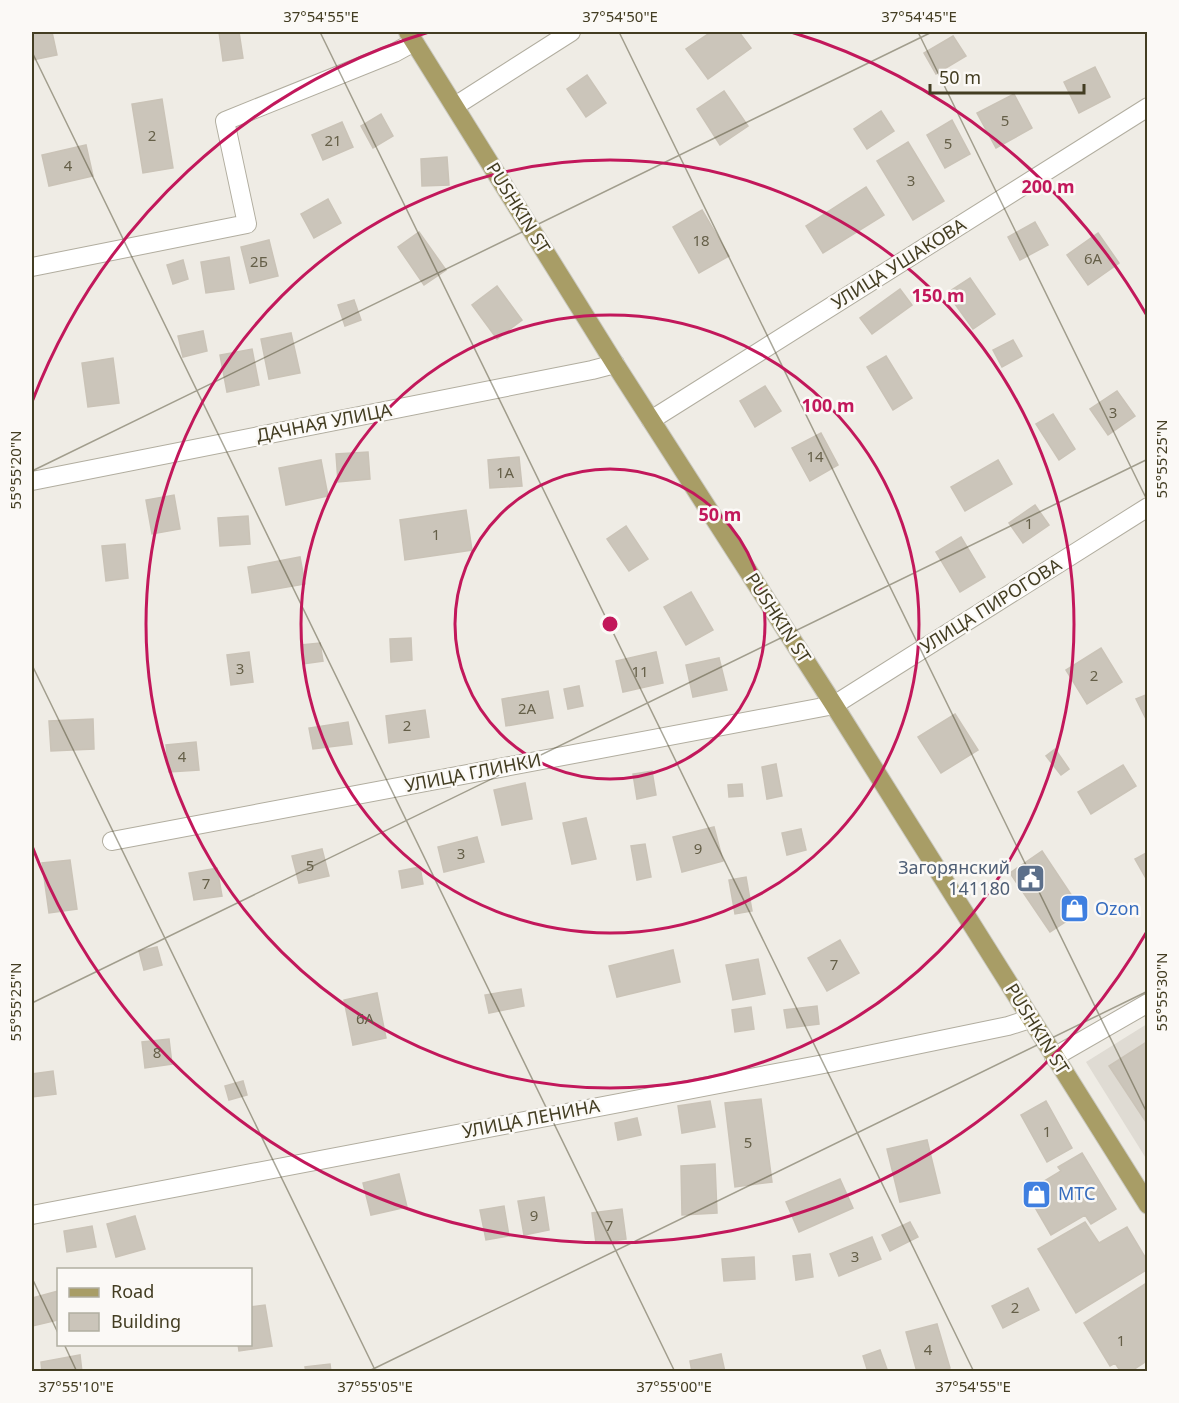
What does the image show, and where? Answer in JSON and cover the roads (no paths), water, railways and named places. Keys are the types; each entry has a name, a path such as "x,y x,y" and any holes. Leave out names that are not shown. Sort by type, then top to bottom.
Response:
{"main road":[{"name":"PUSHKIN ST","path":"411,37 615,364 834,705 1148,1205"}],"street":[{"path":"455,106 571,32"},
{"path":"32,267 247,224 225,121 394,53 411,37"},
{"name":"УЛИЦА УШАКОВА","path":"651,420 1148,107"},
{"name":"ДАЧНАЯ УЛИЦА","path":"32,481 580,373 615,364"},
{"name":"УЛИЦА ПИРОГОВА","path":"834,705 1148,507"},
{"name":"УЛИЦА ГЛИНКИ","path":"112,841 834,705"},
{"path":"1054,1057 1148,1003"},
{"name":"УЛИЦА ЛЕНИНА","path":"32,1215 829,1063 1008,1026 1030,1019"}],"place":[{"name":"Загорянский 141180","path":"1031,878"},
{"name":"Ozon","path":"1074,909"},
{"name":"МТС","path":"1037,1194"}]}
